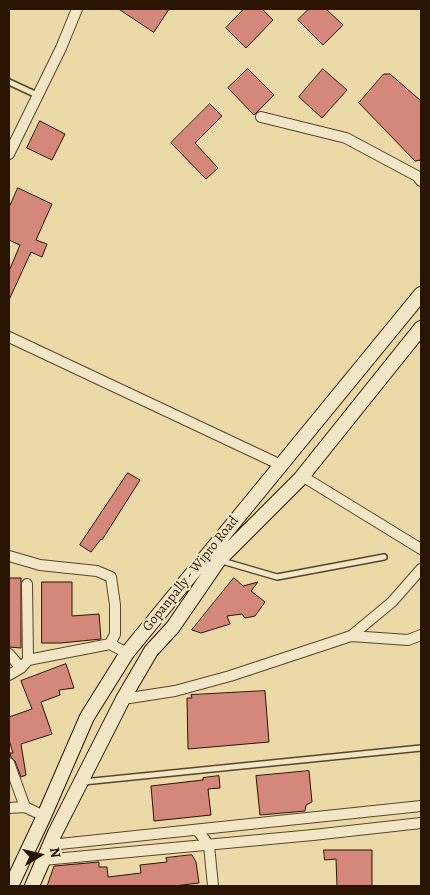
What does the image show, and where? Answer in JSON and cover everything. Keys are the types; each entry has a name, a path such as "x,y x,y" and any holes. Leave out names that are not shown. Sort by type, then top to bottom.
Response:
{"main road":[{"name":"Gopanpally - Wipro Road","path":"11,886 87,717 127,653 421,294"},
{"name":"Gopanpally - Wipro Road","path":"32,886 80,782 122,699 151,651 173,627 219,560 302,476 421,328"}],"street":[{"path":"9,154 62,48 77,9"},
{"path":"261,117 346,138 417,176 421,180"},
{"path":"9,336 281,465"},
{"path":"302,476 421,549"},
{"path":"9,556 40,565 97,571 111,577 115,605 115,634 110,644"},
{"path":"122,699 175,691 230,676 352,636 392,602 421,569"},
{"path":"25,664 28,584"},
{"path":"352,636 408,640 421,635"},
{"path":"9,675 25,664 110,644 127,653"},
{"path":"9,654 25,664"},
{"path":"9,763 25,807"},
{"path":"50,845 421,806"},
{"path":"9,808 25,807 44,816"},
{"path":"43,860 421,823"},
{"path":"197,830 209,844 213,886"}],"lane":[{"path":"9,82 37,95"},
{"path":"219,560 278,577 384,557"},
{"path":"80,782 421,748"}],"building":[{"path":"119,9 169,9 154,32"},
{"path":"244,9 262,9 273,20 246,48 226,28"},
{"path":"309,9 326,9 343,25 323,45 298,20"},
{"path":"248,69 274,95 254,115 228,88"},
{"path":"323,69 347,90 322,118 299,97"},
{"path":"384,74 390,74 421,101 421,160 415,161 359,103"},
{"path":"210,104 222,116 195,143 218,168 206,179 171,143"},
{"path":"40,121 65,134 52,160 27,148"},
{"path":"18,188 52,204 36,240 47,244 42,257 31,252 9,300 9,271 20,245 9,240 9,208"},
{"path":"128,473 140,480 102,540 91,552 80,545"},
{"path":"9,578 21,578 21,648 9,647"},
{"path":"234,578 243,586 258,582 251,591 265,602 255,616 245,618 242,614 227,616 230,624 201,633 192,630"},
{"path":"42,582 72,582 72,616 99,614 101,639 42,643"},
{"path":"66,664 74,688 59,690 60,695 41,702 52,734 21,744 26,775 21,777 10,753 13,753 9,740 9,717 32,709 21,681"},
{"path":"265,691 269,742 188,749 187,698 192,698 191,695"},
{"path":"309,771 312,802 306,805 305,811 260,815 256,776"},
{"path":"219,776 220,788 208,789 211,815 154,821 151,786 203,780 203,778"},
{"path":"324,850 372,850 372,886 337,886 336,859 325,860"},
{"path":"192,855 196,862 199,883 174,886 47,886 54,866 99,862 99,867 107,867 108,877 141,873 140,865 167,862 166,858"}]}
